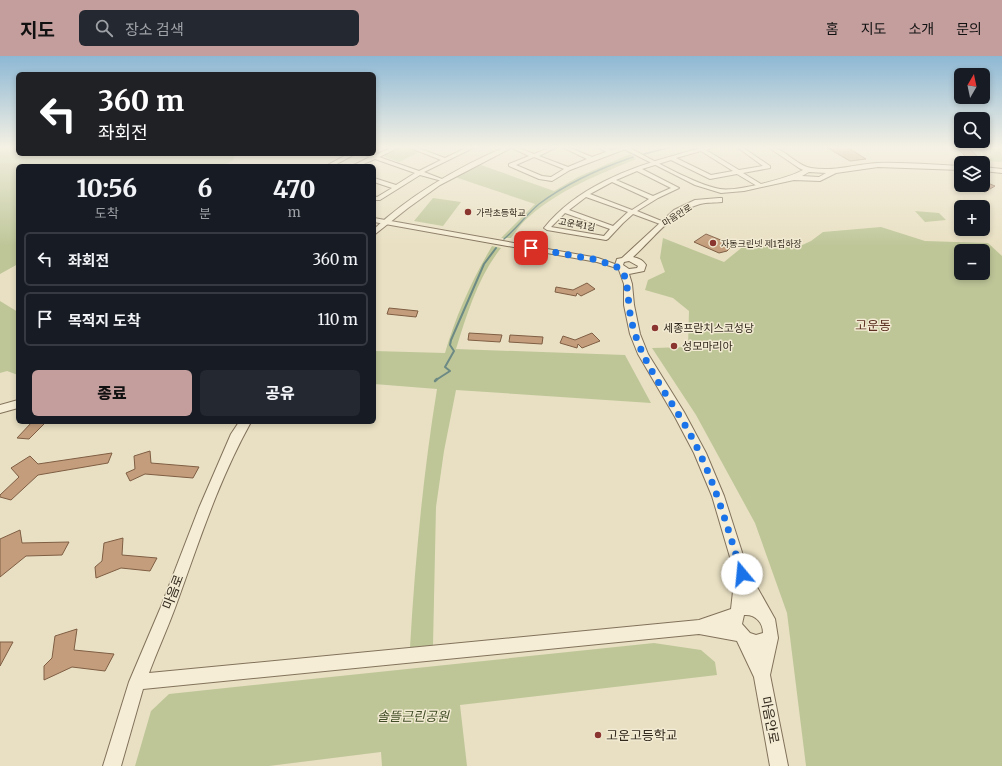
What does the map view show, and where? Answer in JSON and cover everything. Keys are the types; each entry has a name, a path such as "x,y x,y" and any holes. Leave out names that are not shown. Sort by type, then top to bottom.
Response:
{"street":[{"path":"376,198 378,199 407,180"},
{"path":"376,231 385,222 440,180"},
{"path":"611,180 652,198"},
{"name":"고운북1길","path":"611,180 564,210 547,228 606,238 613,228 632,212 652,198 676,188 660,180"},
{"path":"689,180 719,190 727,194 728,197"},
{"path":"752,180 759,185"},
{"path":"698,202 720,200 744,189 783,180"},
{"path":"376,181 396,187"},
{"path":"697,184 713,199 720,200"},
{"path":"698,202 711,190 744,189"},
{"path":"587,195 662,223"},
{"name":"마음안로","path":"622,264 662,223 685,208 698,202"},
{"path":"564,210 613,228"},
{"path":"376,220 622,264 629,271 640,266"},
{"path":"628,284 640,266 641,246"},
{"path":"622,264 632,259 640,266"},
{"path":"622,264 628,284 629,305 635,334 643,354 680,415 700,453 718,496 742,574 768,619 771,628 762,675"},
{"path":"0,408 16,404"},
{"name":"마음로","path":"112,766 137,682 167,610 206,508 237,434 244,424"},
{"path":"742,574 734,624 762,675"},
{"path":"699,628 743,608 753,608 768,619"},
{"path":"137,682 699,628 741,635 748,640 761,643 770,637"},
{"name":"마음안로","path":"762,675 779,766"}],"green space":[{"path":"0,180 16,180 16,265 0,274"},
{"path":"464,180 523,180 554,191 573,180 587,180 555,197 543,206 525,220 511,238 501,238 535,204"},
{"path":"433,198 461,202 443,226 414,221"},
{"path":"915,211 939,213 946,220 925,222"},
{"path":"881,227 925,241 989,244 954,244 954,280 990,280 990,245 1002,256 1002,766 806,766 787,613 755,523 696,415 652,348 688,347 689,311 673,298 645,290 648,280 665,272 660,258 663,238 724,262 745,245 798,247 811,241 823,232"},
{"path":"492,246 501,248 486,271 474,296 456,349 625,355 651,403 456,390 444,451 436,507 433,646 410,648 420,518 437,389 376,384 376,351 445,353 465,298"},
{"path":"0,301 16,311 16,374 7,371 0,373"},
{"name":"솔뜰근린공원","path":"654,643 701,650 715,662 717,675 460,705 467,766 382,766 381,752 269,766 135,766 151,711 169,694"}],"building":[{"path":"990,184 995,186 990,189"},
{"name":"자동크린넷 제1집하장","path":"706,234 733,245 727,251 719,253 694,242"},
{"path":"587,283 595,289 581,296 577,293 576,296 555,292 556,287 573,290"},
{"path":"389,308 418,311 416,317 387,314"},
{"path":"469,333 502,335 500,342 468,340"},
{"path":"592,333 600,341 582,348 578,344 577,348 560,343 563,336 575,340"},
{"path":"510,335 543,337 542,344 509,342"},
{"path":"30,424 44,424 29,439 17,438"},
{"path":"150,451 151,463 199,467 193,478 145,474 130,481 126,473 135,469 134,456"},
{"path":"112,453 108,463 38,475 11,500 0,497 0,495 19,477 11,468 30,456 38,464"},
{"path":"20,530 22,543 69,542 62,555 26,556 0,577 0,539"},
{"path":"123,538 122,555 157,558 150,571 121,568 96,578 95,567 102,561 104,543"},
{"path":"77,629 74,650 114,654 105,671 72,667 44,680 44,666 52,658 55,636"},
{"path":"0,642 13,642 0,666"}],"waterway":[{"path":"504,239 539,204 561,189 578,180"},
{"path":"436,380 450,371 445,367 454,351 450,345 451,340 484,264 496,248"}],"place":[{"name":"가락초등학교","path":"468,212"},
{"name":"자동크린넷 제1집하장","path":"713,243"},
{"name":"세종프란치스코성당","path":"655,328"},
{"name":"성모마리아","path":"674,346"},
{"name":"고운고등학교","path":"598,735"}],"district":[{"name":"고운동","path":"873,325"}],"route":[{"path":"531,248 598,260 622,269 628,284 629,305 635,334 643,354 680,415 700,453 718,496 742,574"}]}
